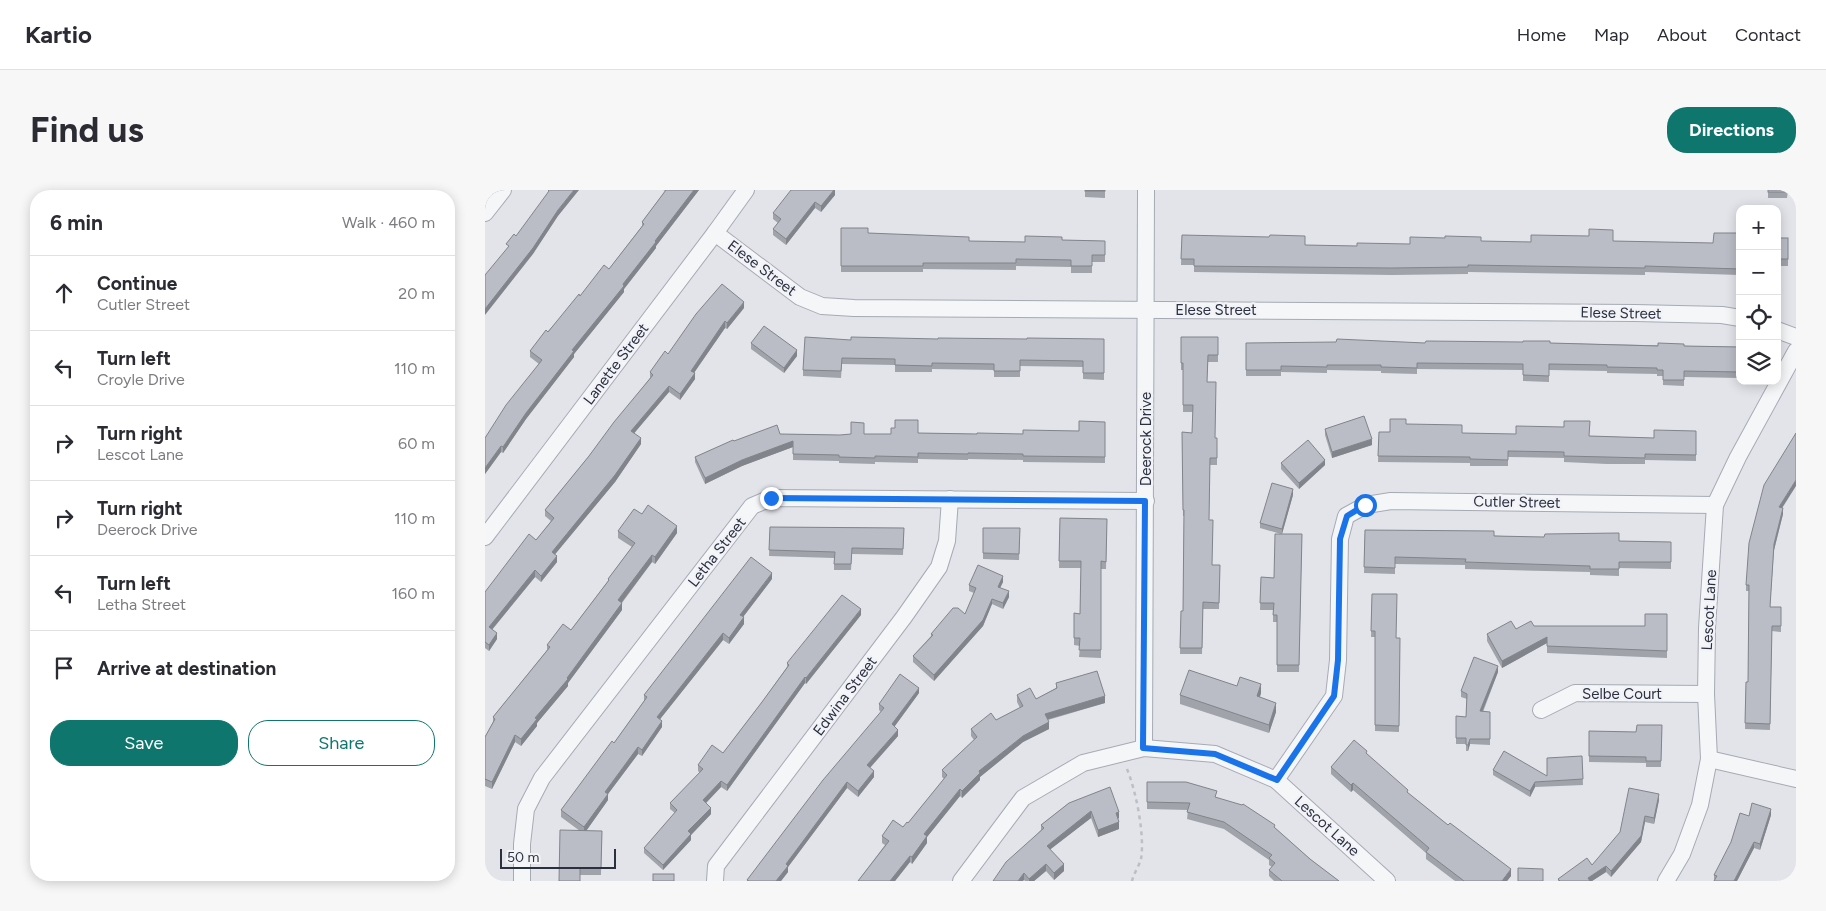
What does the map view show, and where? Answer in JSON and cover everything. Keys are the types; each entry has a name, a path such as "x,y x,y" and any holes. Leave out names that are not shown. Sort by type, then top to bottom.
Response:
{"street":[{"path":"485,213 503,190"},
{"name":"Lanette Street","path":"485,536 715,233 745,190"},
{"name":"Deerock Drive","path":"1143,748 1146,190"},
{"name":"Elese Street","path":"715,233 800,297 822,306 854,308 1645,313 1722,314 1736,317"},
{"path":"1781,331 1796,337"},
{"name":"Lescot Lane","path":"1666,881 1682,854 1701,805 1709,759 1706,694 1707,628 1715,506 1738,457 1796,351"},
{"name":"Letha Street","path":"522,881 522,844 526,809 542,778 752,506 771,498 1145,501"},
{"name":"Edwina Street","path":"715,881 716,866 939,568 947,541 950,499"},
{"name":"Cutler Street","path":"1277,780 1334,696 1338,660 1340,539 1347,516 1365,505 1391,501 1715,506"},
{"name":"Selbe Court","path":"1541,710 1575,693 1706,694"},
{"name":"Lescot Lane","path":"961,881 1023,798 1083,763 1143,748 1215,754 1277,780 1387,881"},
{"path":"1709,759 1796,778"}],"path":[{"path":"1121,753 1133,783 1139,813 1141,854 1132,881"}],"building":[{"path":"548,190 574,190 558,210 533,248 485,309 485,275 509,246 506,244 514,234 516,236"},
{"path":"666,190 694,190 623,284 624,286 572,350 574,351 526,413 503,447 501,446 485,468 485,438 506,405 542,360 530,351 546,330 548,332 579,294 580,296 604,265 609,269 644,224 642,222"},
{"path":"791,190 834,190 821,206 815,202 786,239 773,229 781,219 773,213"},
{"path":"1105,190 1105,191 1085,191"},
{"path":"1768,190 1787,190 1787,192 1768,192"},
{"path":"841,228 868,228 868,233 969,237 969,241 1025,242 1025,236 1062,237 1062,240 1105,241 1105,255 1092,255 1092,266 1071,266 1071,260 1016,259 1016,263 923,263 923,266 841,266"},
{"path":"1589,229 1613,230 1613,241 1713,243 1714,233 1736,233 1736,269 1645,266 1645,268 1468,265 1468,267 1392,268 1194,266 1194,259 1181,259 1182,235 1305,236 1305,245 1357,246 1357,243 1410,244 1410,237 1481,237 1481,241 1531,242 1531,235 1589,236"},
{"path":"1781,238 1788,238 1788,259 1781,259"},
{"path":"722,284 744,302 727,323 725,321 691,371 695,373 680,394 669,386 631,431 641,438 615,475 552,552 557,556 541,576 535,570 489,627 497,633 489,645 485,642 485,592 529,534 536,540 554,518 545,510 653,375 650,372 665,351 668,354 696,314"},
{"path":"764,326 797,350 784,368 751,343"},
{"path":"805,337 851,340 851,337 1104,339 1104,373 1083,373 1083,361 1020,360 1020,371 994,371 994,364 932,363 932,366 895,365 895,359 842,358 841,371 803,370"},
{"path":"1181,337 1218,337 1218,355 1208,355 1207,382 1216,382 1215,438 1217,438 1217,458 1210,458 1209,520 1213,520 1212,565 1220,565 1219,603 1203,602 1202,648 1180,648 1181,611 1183,611 1184,510 1182,432 1192,433 1193,405 1183,405"},
{"path":"1337,339 1425,343 1426,341 1550,341 1550,343 1658,346 1658,343 1684,344 1684,346 1736,347 1736,372 1684,371 1684,380 1663,380 1663,370 1657,370 1657,368 1607,367 1607,365 1549,364 1549,376 1523,375 1523,364 1417,363 1417,368 1381,367 1381,365 1327,365 1327,367 1281,366 1281,370 1246,370 1246,343 1336,342"},
{"path":"1364,416 1372,439 1332,452 1325,429"},
{"path":"1390,419 1406,419 1406,424 1462,425 1462,433 1516,434 1516,426 1564,427 1564,421 1590,421 1589,436 1654,438 1654,430 1696,431 1696,455 1645,454 1645,458 1564,456 1564,452 1508,451 1508,460 1470,459 1470,457 1378,456 1379,432 1390,432"},
{"path":"895,420 918,420 918,433 977,434 1023,434 1023,430 1079,431 1079,421 1105,422 1105,457 918,453 918,457 839,457 839,455 793,454 793,441 742,460 705,478 695,457 733,440 777,425 780,434 840,435 851,434 851,422 864,423 864,434 891,434 891,428 895,428"},
{"path":"1796,433 1796,480 1779,507 1783,508 1774,544 1770,607 1781,607 1781,626 1772,626 1770,724 1745,723 1746,682 1748,682 1749,585 1746,585 1749,543 1764,485"},
{"path":"1308,440 1325,460 1299,483 1281,463"},
{"path":"1272,483 1293,489 1282,529 1260,523"},
{"path":"648,505 677,526 655,557 652,555 618,600 622,603 568,679 535,718 537,719 521,739 515,735 492,782 485,779 485,737 495,719 493,717 550,647 547,645 563,624 571,630 609,580 635,543 618,531 634,509 642,514"},
{"path":"1060,518 1107,519 1106,562 1101,561 1101,650 1079,650 1080,638 1074,638 1074,613 1080,614 1081,561 1059,561"},
{"path":"770,527 904,528 903,549 852,548 851,564 834,564 835,552 769,550"},
{"path":"983,528 1020,528 1019,554 983,553"},
{"path":"1365,530 1494,531 1494,536 1544,537 1545,534 1619,533 1619,541 1671,542 1671,562 1619,562 1619,569 1590,569 1590,566 1465,562 1466,559 1395,557 1395,568 1364,567"},
{"path":"1275,534 1302,534 1299,665 1277,665 1277,615 1273,615 1274,603 1260,603 1261,577 1274,578"},
{"path":"751,557 772,573 740,615 744,617 729,638 723,633 657,717 662,721 642,750 638,747 605,792 608,794 584,827 561,810 612,741 614,743 647,697 644,695"},
{"path":"978,565 1003,576 998,587 1009,591 1003,603 992,599 983,620 934,675 913,656 933,635 931,634 953,608 958,608 965,614 976,588 969,585"},
{"path":"1372,594 1397,594 1396,638 1400,638 1399,726 1375,725 1375,631 1371,631"},
{"path":"842,595 861,609 805,677 727,785 721,781 703,800 711,808 688,831 691,834 663,865 644,848 677,810 670,803 703,769 698,765 712,745 723,753 789,665 787,663"},
{"path":"1645,614 1667,614 1667,651 1547,646 1547,637 1502,661 1487,634 1511,621 1516,629 1531,621 1534,626 1645,626"},
{"path":"1474,657 1498,666 1480,711 1490,712 1490,739 1470,739 1468,745 1466,745 1466,738 1456,738 1456,716 1466,717 1467,694 1461,691"},
{"path":"1189,670 1237,686 1240,677 1261,684 1257,696 1276,703 1269,725 1180,695"},
{"path":"1097,671 1105,696 1045,714 1049,722 1023,736 979,771 980,773 962,791 960,789 924,834 927,836 912,857 910,856 890,881 858,881 889,841 882,836 893,820 903,827 908,823 947,775 942,770 977,737 971,729 991,713 996,720 1023,706 1017,695 1030,688 1036,699 1057,688 1056,683"},
{"path":"900,674 919,688 892,724 898,730 867,765 874,771 858,791 847,782 786,864 788,866 776,881 747,880 823,780 884,708 879,704"},
{"path":"1637,725 1662,725 1661,761 1646,761 1646,757 1589,756 1589,731 1636,732"},
{"path":"1354,740 1408,790 1407,792 1448,825 1450,823 1511,869 1502,881 1464,881 1426,852 1429,848 1353,783 1351,785 1331,767"},
{"path":"1504,751 1547,776 1547,758 1582,756 1583,779 1535,782 1530,791 1493,770"},
{"path":"1147,782 1186,782 1217,791 1215,797 1243,804 1275,825 1274,827 1310,859 1339,881 1282,881 1269,870 1275,863 1269,858 1272,855 1224,822 1187,812 1190,803 1147,802"},
{"path":"1110,787 1119,812 1116,813 1119,822 1098,830 1091,811 1047,846 1064,864 1054,873 1046,864 1029,879 1024,873 1018,881 993,881 1006,862 1044,828 1041,825 1069,803"},
{"path":"1629,788 1659,794 1654,818 1645,816 1641,836 1611,871 1606,866 1588,878 1590,881 1560,881 1558,879 1587,858 1592,865 1620,832"},
{"path":"1752,803 1771,809 1760,844 1754,842 1734,881 1714,881 1717,876 1714,875 1731,842 1740,813 1749,816"},
{"path":"560,830 602,831 601,868 580,868 580,881 559,881"},
{"path":"1518,868 1543,869 1543,881 1518,881"},
{"path":"653,874 674,874 674,881 653,881"}],"route":[{"path":"771,498 1145,501 1143,748 1215,754 1277,780 1334,696 1338,660 1340,539 1347,516 1365,505"}]}
